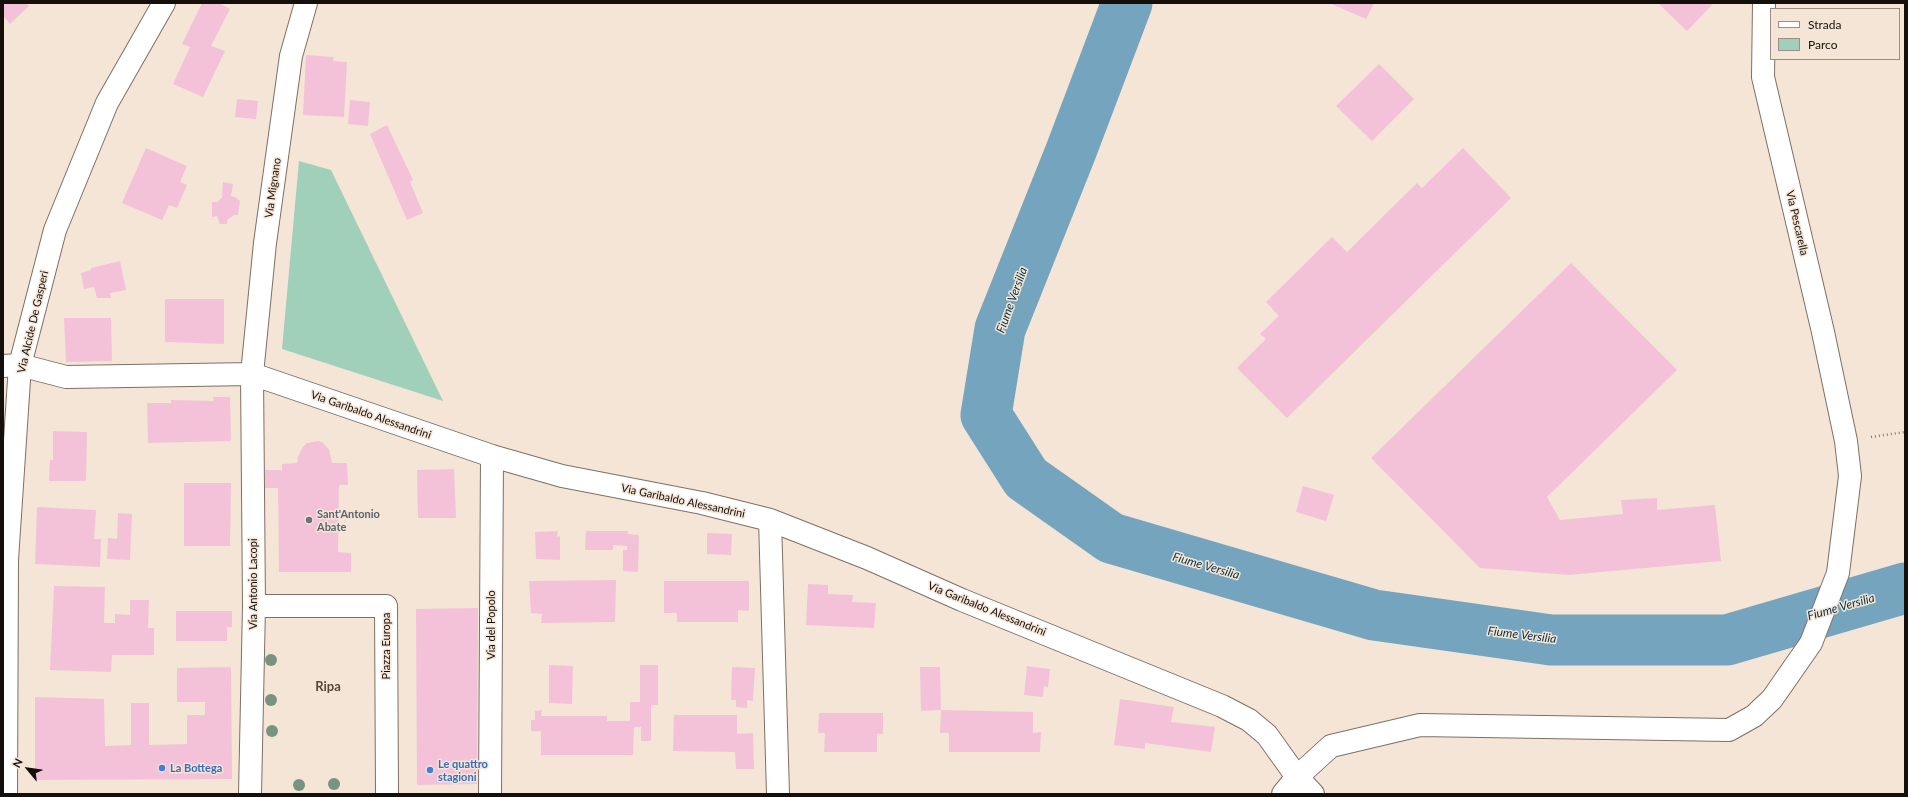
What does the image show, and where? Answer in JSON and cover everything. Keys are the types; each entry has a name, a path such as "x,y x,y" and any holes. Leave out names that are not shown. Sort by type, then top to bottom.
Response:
{"street":[{"name":"Via Alcide De Gasperi","path":"6,794 4,692 12,366 55,230 107,103 164,3"},
{"name":"Via Mignano","path":"252,374 265,244 291,56 306,3"},
{"name":"Via Pescarella","path":"1297,777 1331,746 1420,725 1729,730 1754,716 1772,699 1811,643 1838,573 1850,476 1846,441 1823,332 1763,77 1764,3"},
{"name":"Via Garibaldo Alessandrini","path":"12,366 66,377 252,374 492,456 562,476 702,503 770,520 868,558 962,600 1222,706 1249,720 1267,735 1297,777 1313,794"},
{"name":"Via Antonio Lacopi","path":"250,794 254,606 252,374"},
{"name":"Via del Popolo","path":"490,794 492,456"},
{"path":"770,520 778,794"},
{"name":"Piazza Europa","path":"254,606 386,606 387,794"},
{"path":"1283,794 1297,777"}],"path":[{"path":"1868,437 1905,432"}],"green space":[{"path":"299,161 331,170 443,401 282,349"}],"building":[{"path":"3,3 26,3 29,6 10,24 3,16"},
{"path":"202,3 219,3 230,9 211,46 225,51 203,97 173,84 190,47 182,44"},
{"path":"1329,3 1374,3 1366,19"},
{"path":"1658,3 1710,3 1712,5 1687,31"},
{"path":"306,55 334,57 333,61 347,62 344,117 303,115"},
{"path":"1379,64 1414,99 1372,141 1336,106"},
{"path":"237,99 258,101 256,119 235,117"},
{"path":"350,100 370,102 368,126 348,124"},
{"path":"387,125 413,180 410,182 423,213 407,220 370,134"},
{"path":"146,148 187,166 180,182 187,185 177,208 169,205 162,220 122,203"},
{"path":"1463,148 1511,198 1287,418 1237,368 1266,339 1260,334 1279,316 1266,302 1332,237 1347,252 1417,183 1422,188"},
{"path":"223,182 233,184 231,196 240,201 238,215 234,215 227,220 227,224 220,224 217,216 212,217 212,202 217,202 222,198"},
{"path":"120,261 126,290 110,293 111,298 97,298 94,287 84,289 81,273 91,270 91,268"},
{"path":"1571,263 1677,370 1547,497 1560,520 1623,514 1621,500 1657,498 1657,510 1715,505 1721,561 1569,575 1480,568 1371,458"},
{"path":"165,299 224,299 224,344 165,342"},
{"path":"64,318 111,318 112,361 66,362"},
{"path":"213,397 230,397 231,441 148,443 147,403 171,403 171,400 214,401"},
{"path":"53,431 87,432 86,481 49,481 50,460 53,460"},
{"name":"Sant'Antonio Abate","path":"318,441 322,442 329,449 332,463 347,463 348,485 339,485 338,552 351,553 351,572 279,572 278,488 265,488 265,470 282,470 282,464 297,463 298,456 303,447 307,443"},
{"path":"454,469 456,518 418,518 417,470"},
{"path":"184,483 231,483 230,546 184,546"},
{"path":"1303,486 1334,495 1326,521 1296,512"},
{"path":"37,507 96,510 94,539 101,539 100,567 35,564"},
{"path":"118,513 132,514 130,560 107,559 108,538 117,539"},
{"path":"558,531 557,537 560,536 560,560 536,559 535,532"},
{"path":"586,531 628,531 628,534 639,535 638,572 623,571 623,550 627,550 627,546 613,545 613,550 585,550"},
{"path":"707,533 732,534 731,555 707,554"},
{"path":"616,580 615,622 541,623 542,614 531,613 529,581"},
{"path":"664,581 749,581 749,611 738,610 738,622 677,622 677,613 664,613"},
{"path":"808,584 828,585 828,594 853,595 852,602 876,603 874,628 806,625"},
{"path":"54,586 105,587 104,623 115,623 115,614 130,615 130,600 149,600 148,628 154,628 154,655 112,655 111,672 50,670"},
{"path":"478,608 477,784 417,785 416,609"},
{"path":"176,611 232,611 232,627 227,627 227,641 176,641"},
{"path":"549,665 573,666 572,704 549,703"},
{"path":"640,665 658,665 658,705 651,705 651,741 641,741 641,727 634,727 633,755 541,755 541,731 531,731 531,720 535,720 535,711 542,710 541,716 607,716 607,721 630,721 630,702 640,702"},
{"path":"1027,666 1050,669 1048,687 1044,686 1043,697 1024,695"},
{"path":"231,667 232,779 35,780 35,697 104,699 105,746 131,745 131,703 149,703 149,745 187,744 187,715 205,715 205,702 177,702 177,668"},
{"path":"732,667 755,668 753,701 747,700 747,708 736,707 736,700 731,700"},
{"path":"920,667 940,667 941,710 921,711"},
{"path":"1120,699 1174,707 1171,722 1215,727 1211,752 1145,743 1145,749 1114,745"},
{"path":"941,710 1033,712 1033,733 1041,732 1040,752 949,752 949,733 940,733"},
{"path":"819,713 883,713 883,734 877,734 877,752 824,752 825,733 818,733"},
{"path":"674,715 737,715 737,734 753,733 754,769 736,769 735,752 673,751"}],"waterway":[{"name":"Fiume Versilia","path":"1127,3 1071,151 1000,329 986,415 1026,478 1111,538 1374,615 1551,640 1727,640 1905,588"}],"place":[{"name":"Sant'Antonio Abate","path":"309,520"},
{"name":"La Bottega","path":"162,768"},
{"name":"Le quattro stagioni","path":"430,770"}],"district":[{"name":"Ripa","path":"328,687"}]}
